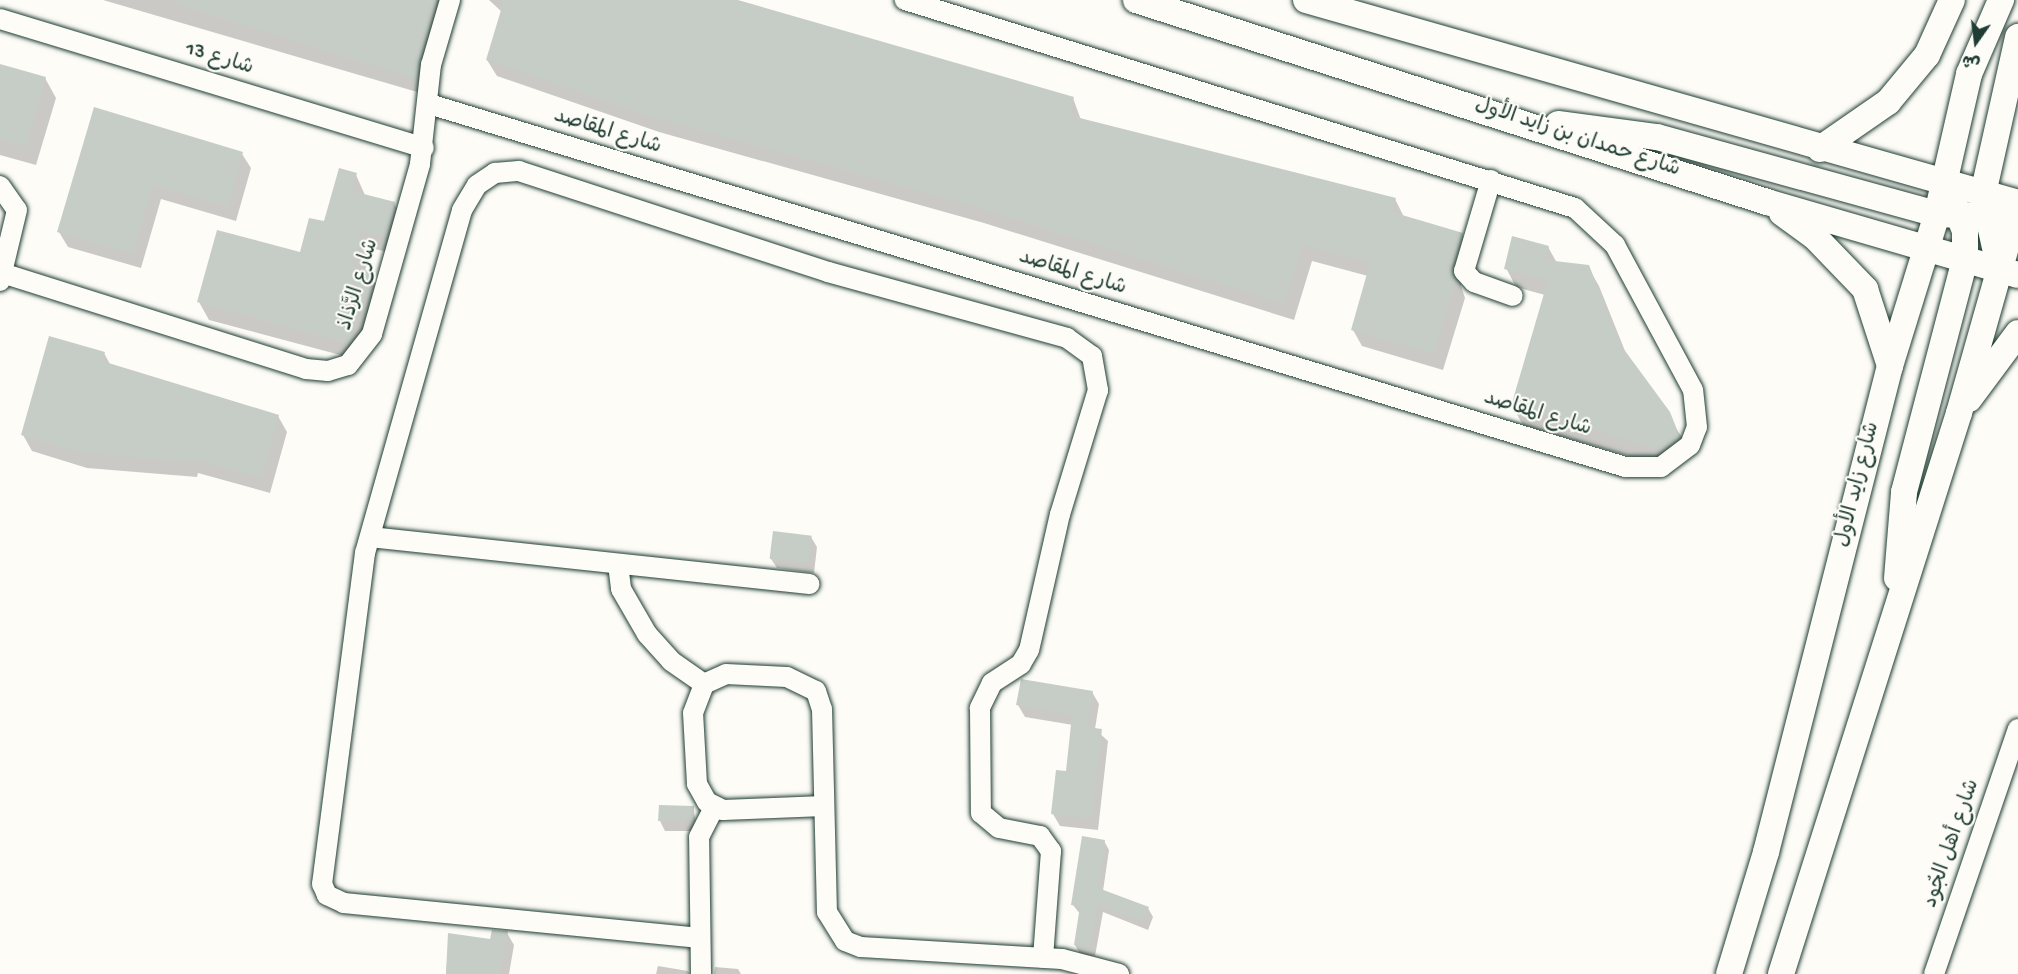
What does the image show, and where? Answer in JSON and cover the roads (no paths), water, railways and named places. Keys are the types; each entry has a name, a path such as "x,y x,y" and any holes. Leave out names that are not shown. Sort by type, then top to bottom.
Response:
{"main road":[{"name":"شارع حمدان بن زايد الأول","path":"1136,0 1540,125 1767,202 2009,272"},
{"path":"1820,150 1888,102 1927,55 1952,0"},
{"path":"1969,74 1986,0"},
{"name":"شارع زايد الأول","path":"1781,974 1959,413 2009,272 1981,222 1944,183 1969,74 2001,0"},
{"path":"1314,1 1820,150 1944,183 1981,222"},
{"path":"1896,609 1904,492 1965,260 1981,222 2018,37"},
{"path":"1540,125 1599,126 1647,135 1981,222 2018,203"},
{"path":"1767,202 1814,236 1865,290 1890,366"},
{"name":"شارع زايد الأول","path":"1729,974 1771,833 1890,366 1926,248 2018,203"},
{"path":"1959,413 2018,333"}],"street":[{"name":"شارع الرَّذاذ","path":"1,277 328,372 363,353 372,334 424,148 432,65 450,0"},
{"name":"شارع المقاصد","path":"429,104 1625,467 1661,467 1678,459 1697,427 1692,390 1615,245 1575,208 1491,180 905,0"},
{"name":"شارع 13","path":"0,19 424,148"},
{"path":"700,938 344,903 327,895 322,878 370,537 462,210 477,185 495,173 519,171 828,272 1077,342 1096,364 1098,390 1058,523 1029,650 1021,664 992,683 980,708 981,813 991,824 1040,836 1050,845 1043,958"},
{"path":"1491,180 1464,272 1474,282 1513,296"},
{"path":"0,186 17,210 1,277"},
{"path":"370,537 809,584"},
{"path":"618,564 621,590 646,634 671,661 704,684"},
{"path":"714,807 697,784 693,705 704,684 726,674 787,677 816,691 822,709 827,912 845,941 861,947 1078,961 1119,974"},
{"name":"شارع أهل الجُود","path":"1934,974 2018,729"},
{"path":"714,807 824,806"},
{"path":"701,974 699,837 714,807"}]}
